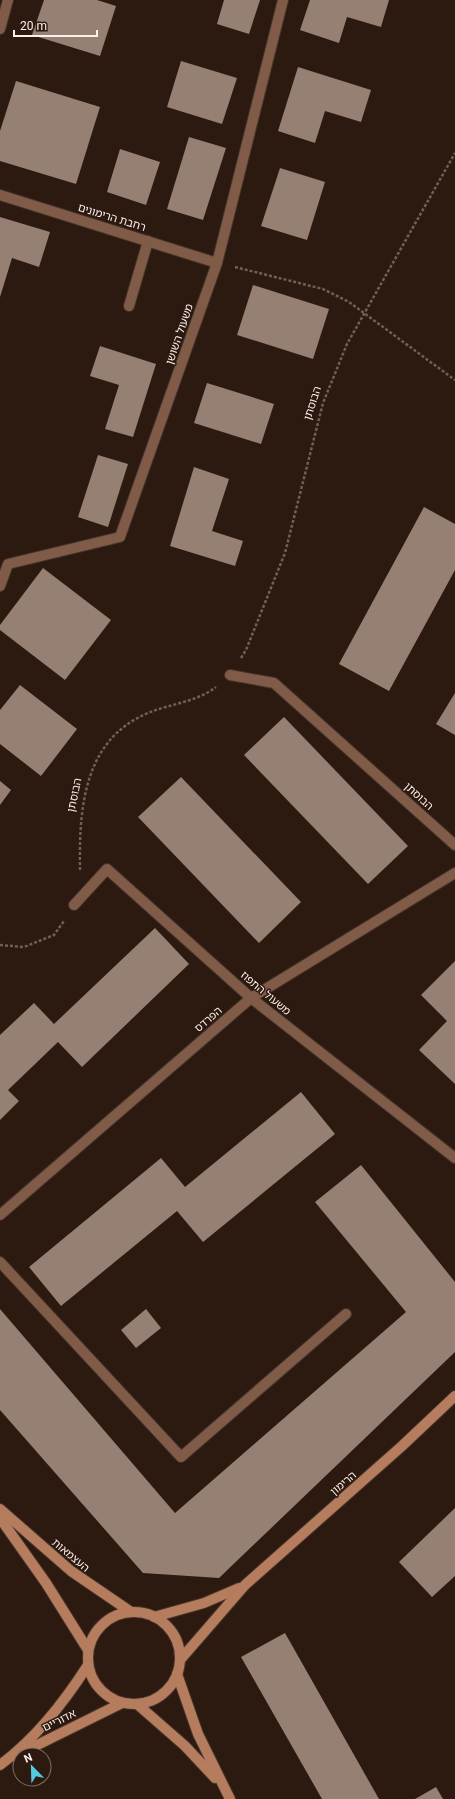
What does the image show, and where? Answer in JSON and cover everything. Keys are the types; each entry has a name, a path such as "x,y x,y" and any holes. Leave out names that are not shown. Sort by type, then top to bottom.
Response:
{"street":[{"path":"0,29 8,0"},
{"name":"משעול השושן","path":"0,586 8,564 120,537 217,262 283,0"},
{"name":"רחבת הרימונים","path":"0,195 217,262"},
{"path":"129,306 148,241"},
{"name":"הבוסתן","path":"230,675 274,683 455,845"},
{"name":"משעול התפוז","path":"74,905 107,869 251,998 455,1158"},
{"name":"הפרדס","path":"0,1215 251,998 455,874"},
{"path":"0,1262 181,1457 346,1314"},
{"name":"הרימון","path":"180,1660 245,1585 402,1446 455,1396"},
{"name":"העצמאות","path":"0,1509 71,1572 131,1612"},
{"path":"0,1518 46,1583 88,1650"},
{"name":"הרימון","path":"154,1617 204,1603 245,1585"},
{"path":"131,1612 139,1612 154,1617 172,1632 178,1645 180,1660 177,1674 170,1688 152,1701 137,1704 122,1703 108,1697 97,1687 88,1666 88,1650 93,1636 103,1624 116,1616 131,1612"},
{"name":"אדוריים","path":"4,1762 47,1720 72,1690 88,1666"},
{"path":"177,1674 198,1734 222,1786 230,1799"},
{"name":"אדוריים","path":"4,1762 122,1703"},
{"path":"137,1704 185,1746 222,1786"}],"path":[{"name":"הבוסתן","path":"0,945 24,947 54,935 74,905 80,877 80,834 85,794 95,762 116,731 147,713 189,700 214,689 230,675 246,650 285,553 323,403 347,344 455,153"},
{"path":"217,262 323,289 348,302 364,313 455,380"}],"building":[{"path":"44,0 97,0 116,6 100,56 32,35"},
{"path":"224,0 260,0 249,34 217,24"},
{"path":"310,0 389,0 381,27 347,17 339,43 300,30"},
{"path":"181,61 237,78 222,124 167,107"},
{"path":"298,67 371,90 361,122 325,111 315,143 278,131"},
{"path":"16,81 100,107 76,184 0,161 0,131"},
{"path":"189,137 226,148 203,220 167,209"},
{"path":"120,149 160,162 146,205 107,192"},
{"path":"280,168 325,182 307,240 261,226"},
{"path":"0,217 50,232 39,267 12,258 0,297"},
{"path":"253,285 329,309 313,359 237,335"},
{"path":"100,346 156,364 133,437 105,429 119,385 90,376"},
{"path":"207,383 274,404 261,444 194,423"},
{"path":"98,455 128,464 108,527 78,517"},
{"path":"194,467 229,479 212,531 243,541 235,566 170,546"},
{"path":"424,507 455,524 455,570 389,691 339,664"},
{"path":"43,568 111,620 65,680 0,630 0,625"},
{"path":"20,685 77,729 41,776 0,744 0,710"},
{"path":"455,693 455,735 436,724"},
{"path":"284,717 408,846 368,884 244,755"},
{"path":"181,777 301,902 259,943 138,817"},
{"path":"0,781 11,790 0,805"},
{"path":"155,928 189,964 82,1067 58,1042 8,1090 19,1101 0,1120 0,1035 34,1003 54,1024"},
{"path":"455,961 455,1084 419,1050 447,1021 421,995"},
{"path":"301,1092 335,1134 203,1242 177,1211 61,1306 29,1267 161,1158 185,1187"},
{"path":"361,1165 455,1282 455,1352 219,1578 143,1573 0,1410 0,1309 175,1513 406,1312 315,1202"},
{"path":"146,1309 161,1328 136,1348 121,1330"},
{"path":"455,1508 455,1576 432,1597 399,1562"},
{"path":"285,1633 379,1799 322,1799 241,1657"},
{"path":"436,1787 443,1799 415,1799"}]}
